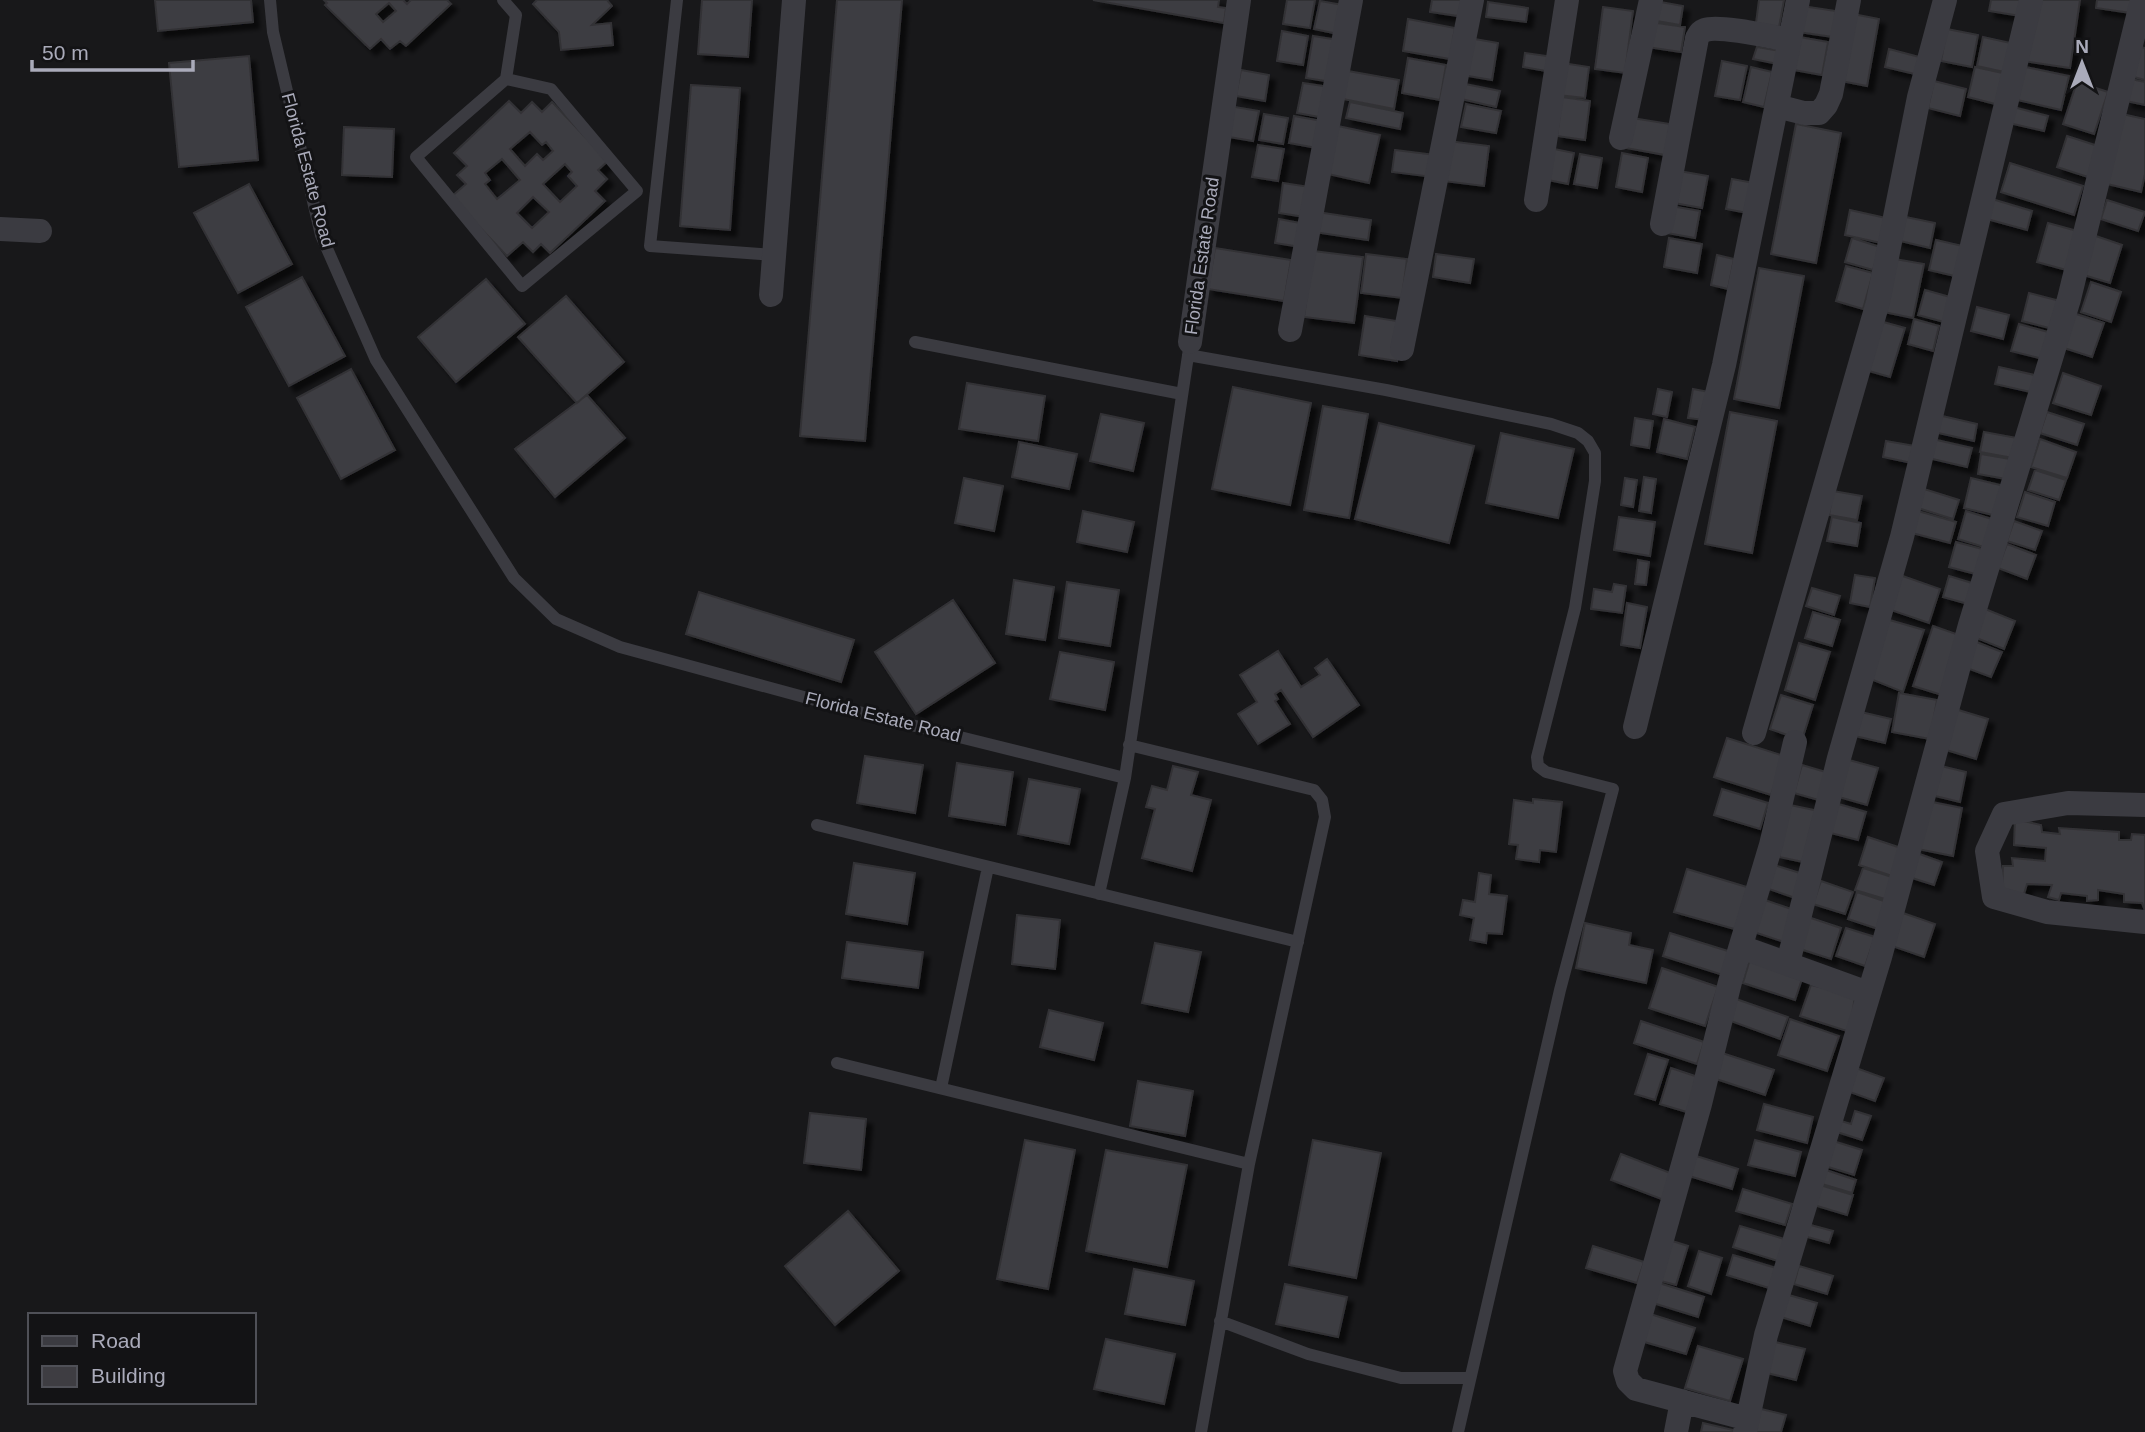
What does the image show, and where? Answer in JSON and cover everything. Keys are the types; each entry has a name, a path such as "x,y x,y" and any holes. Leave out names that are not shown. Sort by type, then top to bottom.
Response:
{"street":[{"path":"771,295 794,0"},
{"name":"Florida Estate Road","path":"1189,349 1239,0"},
{"path":"1290,330 1351,0"},
{"path":"1402,349 1472,0"},
{"path":"1536,200 1567,0"},
{"path":"1621,138 1651,0"},
{"path":"1635,727 1724,365 1798,0"},
{"path":"1777,106 1804,113 1819,113 1826,105 1831,94 1849,0"},
{"path":"1754,733 1878,302 1919,97 1945,0"},
{"path":"1788,963 1839,758 1902,537 2031,0"},
{"path":"1795,742 1771,845 1625,1371 1628,1381 1636,1389 1682,1401 1746,1426 1766,1335 1880,957 1970,625 2069,299 2142,0"},
{"path":"1662,225 1697,38 1701,32 1708,29 1721,30 1790,40"},
{"path":"0,229 40,231"},
{"path":"2145,805 2068,803 2004,814 1987,851 1994,897 2047,912 2145,922"},
{"path":"1741,947 1868,993"},
{"path":"1675,1432 1682,1401"}],"lane":[{"name":"Florida Estate Road","path":"270,0 273,32 321,235 376,360 514,578 556,619 620,647 859,712 1125,778 1189,349"},
{"path":"503,0 516,15 506,79 416,157 522,286 636,191 551,89 506,79"},
{"path":"677,0 650,246 775,255"},
{"path":"915,342 1182,394"},
{"path":"1189,349 1551,424 1578,433 1588,441 1595,453 1595,481 1575,608 1536,757 1538,766 1546,772 1613,789 1560,990 1458,1432"},
{"path":"1129,745 1314,790 1322,800 1325,817 1249,1164 1201,1432"},
{"path":"1100,894 1125,778"},
{"path":"817,825 1298,942"},
{"path":"941,1088 988,867"},
{"path":"836,1063 1249,1164"},
{"path":"1220,1321 1308,1354 1401,1378 1470,1378"}],"building":[{"path":"155,0 251,0 253,22 158,31"},
{"path":"324,0 403,0 407,4 411,0 447,0 451,4 406,46 400,41 390,49 381,39 370,49 325,5 327,3","holes":["389,3 396,11 383,22 376,14"]},
{"path":"537,0 607,0 612,6 592,25 611,23 613,45 561,50 559,32 533,4"},
{"path":"702,0 752,0 748,57 698,54"},
{"path":"837,0 902,0 865,441 800,436"},
{"path":"1093,0 1219,0 1218,7 1226,8 1224,23"},
{"path":"1287,0 1315,0 1310,28 1283,24"},
{"path":"1432,0 1468,0 1465,17 1430,12"},
{"path":"1759,0 1784,0 1779,27 1756,23"},
{"path":"1991,0 2024,0 2021,16 1989,11"},
{"path":"2032,0 2080,0 2070,68 2023,61"},
{"path":"2097,0 2132,0 2131,13 2096,8"},
{"path":"1320,1 1343,5 1338,34 1314,29"},
{"path":"1655,1 1683,6 1680,25 1651,20"},
{"path":"1488,2 1528,8 1526,22 1486,17"},
{"path":"1802,6 1836,11 1833,37 1798,32"},
{"path":"1603,7 1633,11 1625,73 1595,69"},
{"path":"1853,14 1879,19 1867,86 1841,81"},
{"path":"1408,19 1455,28 1450,59 1403,51"},
{"path":"1650,22 1685,27 1681,52 1647,47"},
{"path":"1947,29 1978,35 1972,67 1941,61"},
{"path":"1282,31 1308,36 1303,65 1277,61"},
{"path":"1313,36 1339,40 1332,82 1306,78"},
{"path":"1794,36 1828,42 1822,75 1788,69"},
{"path":"1983,37 2015,44 2009,73 1977,66"},
{"path":"1469,38 1498,43 1492,80 1462,75"},
{"path":"1757,47 1780,51 1778,64 1753,59"},
{"path":"2141,47 2145,48 2145,80 2134,77"},
{"path":"1889,49 1923,58 1919,75 1885,67"},
{"path":"1525,53 1554,57 1552,72 1523,67"},
{"path":"249,56 258,160 179,167 169,63"},
{"path":"1408,58 1446,65 1440,100 1402,93"},
{"path":"1722,61 1747,66 1740,100 1715,96"},
{"path":"1562,63 1589,67 1585,98 1558,95"},
{"path":"2021,66 2069,76 2061,110 2013,99"},
{"path":"1751,67 1772,72 1764,107 1743,102"},
{"path":"1975,67 2007,74 1999,105 1968,97"},
{"path":"1241,70 1269,75 1265,101 1236,96"},
{"path":"1348,71 1399,80 1394,109 1343,99"},
{"path":"2131,79 2145,82 2145,105 2126,101"},
{"path":"1934,81 1966,89 1960,116 1928,108"},
{"path":"2077,82 2108,92 2094,134 2063,124"},
{"path":"1303,83 1330,87 1325,118 1297,113"},
{"path":"1465,84 1500,91 1496,107 1461,99"},
{"path":"691,85 740,88 730,230 680,226"},
{"path":"1562,97 1590,101 1585,140 1557,136"},
{"path":"509,101 521,113 532,102 542,112 552,102 608,161 598,170 607,179 595,191 605,201 550,253 541,244 533,252 523,242 507,256 451,197 466,184 457,175 467,166 454,153","holes":["530,132 542,145 546,142 553,151 543,160 537,154 525,166 510,149","502,159 520,180 497,199 485,184 490,180 485,173","565,164 572,172 568,176 577,186 560,202 543,184","533,197 549,212 532,228 517,213"]},
{"path":"1350,102 1403,113 1400,129 1346,118"},
{"path":"1466,104 1501,111 1496,133 1461,127"},
{"path":"1229,106 1259,111 1253,141 1223,136"},
{"path":"2013,107 2048,116 2044,131 2009,123"},
{"path":"1264,114 1288,118 1283,144 1259,140"},
{"path":"2122,114 2145,119 2145,174 2141,192 2107,184"},
{"path":"1294,116 1322,121 1317,148 1289,143"},
{"path":"1632,118 1670,124 1665,155 1626,148"},
{"path":"1796,124 1841,133 1816,263 1771,254"},
{"path":"1338,126 1380,135 1369,183 1328,174"},
{"path":"344,127 394,129 392,177 342,175"},
{"path":"2067,136 2101,147 2091,178 2057,167"},
{"path":"1448,141 1489,146 1484,186 1443,181"},
{"path":"1258,145 1284,149 1278,181 1252,177"},
{"path":"1549,148 1574,153 1568,184 1543,179"},
{"path":"1395,150 1436,155 1433,177 1392,172"},
{"path":"1622,153 1648,158 1642,192 1616,187"},
{"path":"1580,154 1602,158 1597,188 1574,184"},
{"path":"2010,163 2083,186 2074,215 2001,192"},
{"path":"1679,171 1708,176 1702,208 1674,203"},
{"path":"1732,179 1754,183 1748,213 1726,209"},
{"path":"1283,183 1310,187 1305,217 1279,213"},
{"path":"249,184 292,264 238,293 194,213"},
{"path":"1992,199 2032,211 2027,230 1987,219"},
{"path":"2107,200 2145,212 2138,231 2101,219"},
{"path":"1671,206 1700,211 1695,238 1667,233"},
{"path":"1850,210 1886,218 1881,243 1845,235"},
{"path":"1317,212 1371,220 1368,240 1314,232"},
{"path":"1901,216 1935,223 1930,248 1896,240"},
{"path":"1279,219 1305,224 1301,247 1275,243"},
{"path":"2048,223 2081,232 2070,271 2037,262"},
{"path":"2090,234 2122,245 2110,283 2077,273"},
{"path":"1669,238 1702,244 1697,273 1664,267"},
{"path":"1852,238 1880,247 1873,270 1845,262"},
{"path":"1936,240 1967,247 1959,277 1929,270"},
{"path":"1215,248 1291,260 1284,301 1208,289"},
{"path":"1313,251 1363,257 1354,323 1304,317"},
{"path":"1366,254 1407,259 1402,298 1361,293"},
{"path":"1436,254 1474,259 1470,283 1433,277"},
{"path":"1717,255 1734,259 1728,289 1711,285"},
{"path":"1889,258 1924,264 1913,318 1879,311"},
{"path":"1846,266 1873,273 1863,309 1836,301"},
{"path":"1759,268 1804,276 1779,408 1734,399"},
{"path":"302,277 345,356 289,386 246,307"},
{"path":"486,279 525,324 456,382 418,337"},
{"path":"2091,282 2121,292 2111,322 2081,312"},
{"path":"1925,290 1950,297 1944,322 1918,315"},
{"path":"2029,293 2060,301 2053,329 2022,321"},
{"path":"566,296 624,362 577,403 518,337"},
{"path":"1977,307 2009,315 2003,339 1971,331"},
{"path":"2073,313 2104,323 2092,357 2061,347"},
{"path":"1365,316 1403,322 1397,361 1359,355"},
{"path":"1914,319 1939,326 1933,351 1908,344"},
{"path":"1876,320 1905,328 1890,377 1862,369"},
{"path":"2019,324 2055,334 2047,360 2011,351"},
{"path":"1999,367 2039,376 2035,393 1995,384"},
{"path":"351,369 395,450 341,479 297,398"},
{"path":"2063,373 2101,386 2091,415 2053,403"},
{"path":"967,383 1045,396 1038,441 959,429"},
{"path":"1233,387 1311,403 1290,505 1212,489"},
{"path":"1658,389 1672,392 1667,417 1653,414"},
{"path":"1693,389 1709,392 1704,420 1688,418"},
{"path":"587,395 625,438 555,497 515,449"},
{"path":"1323,406 1368,414 1349,518 1304,510"},
{"path":"1730,412 1777,421 1752,553 1705,544"},
{"path":"2047,412 2084,424 2077,445 2040,433"},
{"path":"1101,414 1144,423 1133,471 1090,461"},
{"path":"1938,415 1977,424 1974,441 1934,432"},
{"path":"1635,418 1653,421 1649,448 1631,445"},
{"path":"1664,419 1695,427 1687,459 1657,452"},
{"path":"1379,423 1474,446 1449,543 1355,519"},
{"path":"1984,432 2017,438 2013,458 1980,452"},
{"path":"1501,433 1574,449 1558,518 1486,503"},
{"path":"1928,438 1972,448 1967,467 1924,457"},
{"path":"2040,439 2076,452 2067,478 2031,467"},
{"path":"1886,441 1915,446 1912,463 1883,457"},
{"path":"1019,442 1077,454 1069,489 1012,477"},
{"path":"1981,454 2010,459 2006,479 1978,474"},
{"path":"2035,470 2066,480 2059,500 2028,490"},
{"path":"1644,477 1656,479 1651,513 1639,511"},
{"path":"964,478 1003,486 994,531 955,523"},
{"path":"1625,478 1637,480 1633,507 1621,505"},
{"path":"1971,478 2004,486 1997,516 1964,508"},
{"path":"1924,489 1959,500 1953,519 1918,508"},
{"path":"1833,491 1862,496 1857,520 1829,515"},
{"path":"2025,492 2055,502 2048,526 2017,517"},
{"path":"1083,511 1134,522 1127,552 1077,542"},
{"path":"1918,511 1956,522 1950,543 1912,533"},
{"path":"1966,511 1995,520 1987,548 1958,539"},
{"path":"1619,517 1655,522 1650,556 1614,550"},
{"path":"1832,517 1861,523 1857,546 1827,541"},
{"path":"2014,521 2042,531 2035,550 2007,541"},
{"path":"1956,542 1986,550 1979,575 1949,567"},
{"path":"2007,544 2036,555 2027,579 1998,568"},
{"path":"1638,560 1649,562 1646,585 1635,584"},
{"path":"1897,574 1940,589 1929,623 1885,608"},
{"path":"1855,575 1875,578 1870,607 1850,603"},
{"path":"1949,576 1975,584 1968,604 1943,597"},
{"path":"1014,580 1054,587 1045,640 1006,634"},
{"path":"1067,582 1119,590 1110,646 1059,638"},
{"path":"1614,584 1626,586 1622,613 1591,609 1594,589 1612,592"},
{"path":"1812,588 1840,596 1834,615 1806,606"},
{"path":"699,592 854,640 841,682 686,634"},
{"path":"953,600 995,663 916,714 875,652"},
{"path":"1627,603 1647,607 1640,648 1621,645"},
{"path":"1985,609 2015,621 2004,649 1974,637"},
{"path":"1813,612 1840,620 1832,646 1805,638"},
{"path":"1886,619 1924,630 1903,692 1868,678"},
{"path":"1933,626 1962,636 1942,695 1913,686"},
{"path":"1974,641 2002,652 1991,677 1964,667"},
{"path":"1799,643 1830,652 1815,700 1785,690"},
{"path":"1278,651 1301,687 1320,675 1315,668 1327,659 1359,705 1313,737 1281,690 1275,694 1278,699 1275,701 1290,724 1258,744 1238,714 1257,702 1240,675"},
{"path":"1060,652 1114,662 1105,710 1050,699"},
{"path":"1899,693 1937,700 1930,739 1892,732"},
{"path":"1781,695 1813,705 1802,740 1770,729"},
{"path":"1955,709 1988,719 1976,759 1943,749"},
{"path":"1861,712 1891,719 1885,743 1855,736"},
{"path":"1727,738 1784,756 1771,795 1714,777"},
{"path":"865,756 923,765 915,813 857,803"},
{"path":"1849,760 1878,768 1867,805 1839,797"},
{"path":"957,763 1013,772 1005,825 949,816"},
{"path":"1802,765 1829,773 1822,801 1794,793"},
{"path":"1937,765 1966,772 1960,802 1931,795"},
{"path":"1173,766 1198,772 1191,795 1211,800 1192,871 1142,858 1155,809 1146,807 1152,786 1167,790"},
{"path":"1029,779 1080,789 1069,844 1018,834"},
{"path":"1722,789 1768,803 1760,829 1714,815"},
{"path":"1533,799 1562,802 1556,852 1540,850 1539,862 1516,859 1518,845 1509,844 1514,800 1533,803"},
{"path":"1927,801 1962,808 1953,856 1918,849"},
{"path":"1835,803 1866,812 1858,840 1827,832"},
{"path":"1790,805 1819,811 1808,863 1779,857"},
{"path":"2015,819 2041,825 2042,832 2060,834 2059,828 2119,832 2119,840 2131,840 2132,834 2145,835 2145,911 2142,903 2124,902 2124,894 2098,890 2098,900 2087,901 2087,896 2061,893 2059,900 2048,897 2052,885 2027,884 2024,894 2002,893 2003,866 2013,866 2012,858 2045,861 2046,848 2014,845"},
{"path":"1868,837 1904,849 1895,877 1859,865"},
{"path":"1914,852 1942,862 1934,885 1906,876"},
{"path":"854,863 915,873 907,924 846,914"},
{"path":"1774,865 1803,874 1795,898 1766,888"},
{"path":"1863,868 1892,877 1885,899 1855,890"},
{"path":"1687,869 1750,888 1738,930 1674,912"},
{"path":"1479,873 1491,875 1489,894 1507,896 1502,934 1487,933 1486,943 1470,940 1474,918 1460,915 1463,900 1475,902"},
{"path":"1821,881 1853,892 1845,914 1813,904"},
{"path":"1857,892 1887,902 1878,929 1848,919"},
{"path":"1762,899 1797,911 1787,943 1751,931"},
{"path":"1900,912 1935,924 1924,957 1889,945"},
{"path":"1017,915 1060,920 1055,969 1012,964"},
{"path":"1808,917 1841,928 1831,959 1797,948"},
{"path":"1585,923 1631,933 1629,945 1653,950 1646,983 1576,968"},
{"path":"1846,928 1875,937 1865,966 1836,956"},
{"path":"1670,933 1731,952 1723,975 1663,956"},
{"path":"847,942 923,952 918,988 842,978"},
{"path":"1155,943 1201,952 1188,1012 1142,1003"},
{"path":"1750,959 1803,976 1795,1000 1743,983"},
{"path":"1662,968 1718,987 1705,1026 1649,1008"},
{"path":"1811,985 1855,995 1850,1032 1800,1016"},
{"path":"1736,999 1788,1017 1780,1039 1728,1020"},
{"path":"1049,1010 1103,1023 1094,1060 1040,1047"},
{"path":"1790,1019 1839,1036 1827,1071 1778,1055"},
{"path":"1641,1021 1704,1042 1697,1064 1634,1043"},
{"path":"1722,1053 1774,1070 1765,1095 1713,1078"},
{"path":"1648,1054 1668,1060 1655,1100 1635,1094"},
{"path":"1671,1068 1701,1078 1690,1113 1660,1104"},
{"path":"1856,1068 1884,1078 1875,1101 1847,1091"},
{"path":"1138,1081 1193,1091 1185,1136 1130,1126"},
{"path":"1764,1104 1813,1117 1807,1143 1757,1130"},
{"path":"1855,1111 1871,1116 1862,1140 1837,1132 1841,1121 1851,1124"},
{"path":"810,1113 866,1119 861,1170 804,1163"},
{"path":"1025,1140 1075,1150 1048,1289 997,1279"},
{"path":"1313,1140 1381,1153 1356,1278 1289,1265"},
{"path":"1755,1140 1801,1152 1795,1176 1748,1165"},
{"path":"1830,1140 1862,1150 1854,1175 1822,1165"},
{"path":"1106,1150 1187,1165 1167,1267 1086,1251"},
{"path":"1621,1154 1673,1174 1664,1200 1611,1180"},
{"path":"1693,1155 1738,1169 1732,1189 1686,1175"},
{"path":"1826,1170 1856,1180 1852,1193 1822,1184"},
{"path":"1820,1185 1853,1195 1847,1215 1814,1205"},
{"path":"1743,1189 1792,1204 1785,1225 1736,1211"},
{"path":"848,1211 899,1271 835,1325 785,1266"},
{"path":"1807,1224 1833,1231 1829,1243 1804,1236"},
{"path":"1740,1226 1791,1241 1784,1263 1733,1247"},
{"path":"1669,1240 1688,1246 1676,1285 1657,1280"},
{"path":"1593,1246 1644,1262 1637,1283 1586,1268"},
{"path":"1699,1251 1722,1258 1711,1294 1688,1286"},
{"path":"1733,1255 1776,1268 1769,1288 1727,1275"},
{"path":"1799,1266 1833,1276 1827,1294 1794,1284"},
{"path":"1134,1269 1194,1281 1185,1325 1125,1314"},
{"path":"1659,1283 1704,1297 1698,1317 1653,1303"},
{"path":"1285,1284 1347,1297 1338,1337 1276,1324"},
{"path":"1785,1294 1817,1303 1810,1326 1778,1316"},
{"path":"1650,1314 1695,1328 1686,1354 1641,1341"},
{"path":"1106,1339 1175,1354 1164,1404 1094,1389"},
{"path":"1775,1342 1805,1349 1796,1380 1767,1373"},
{"path":"1698,1346 1743,1359 1730,1401 1685,1388"},
{"path":"1757,1408 1786,1415 1781,1432 1750,1432"},
{"path":"1703,1423 1733,1430 1733,1432 1701,1432"}]}
